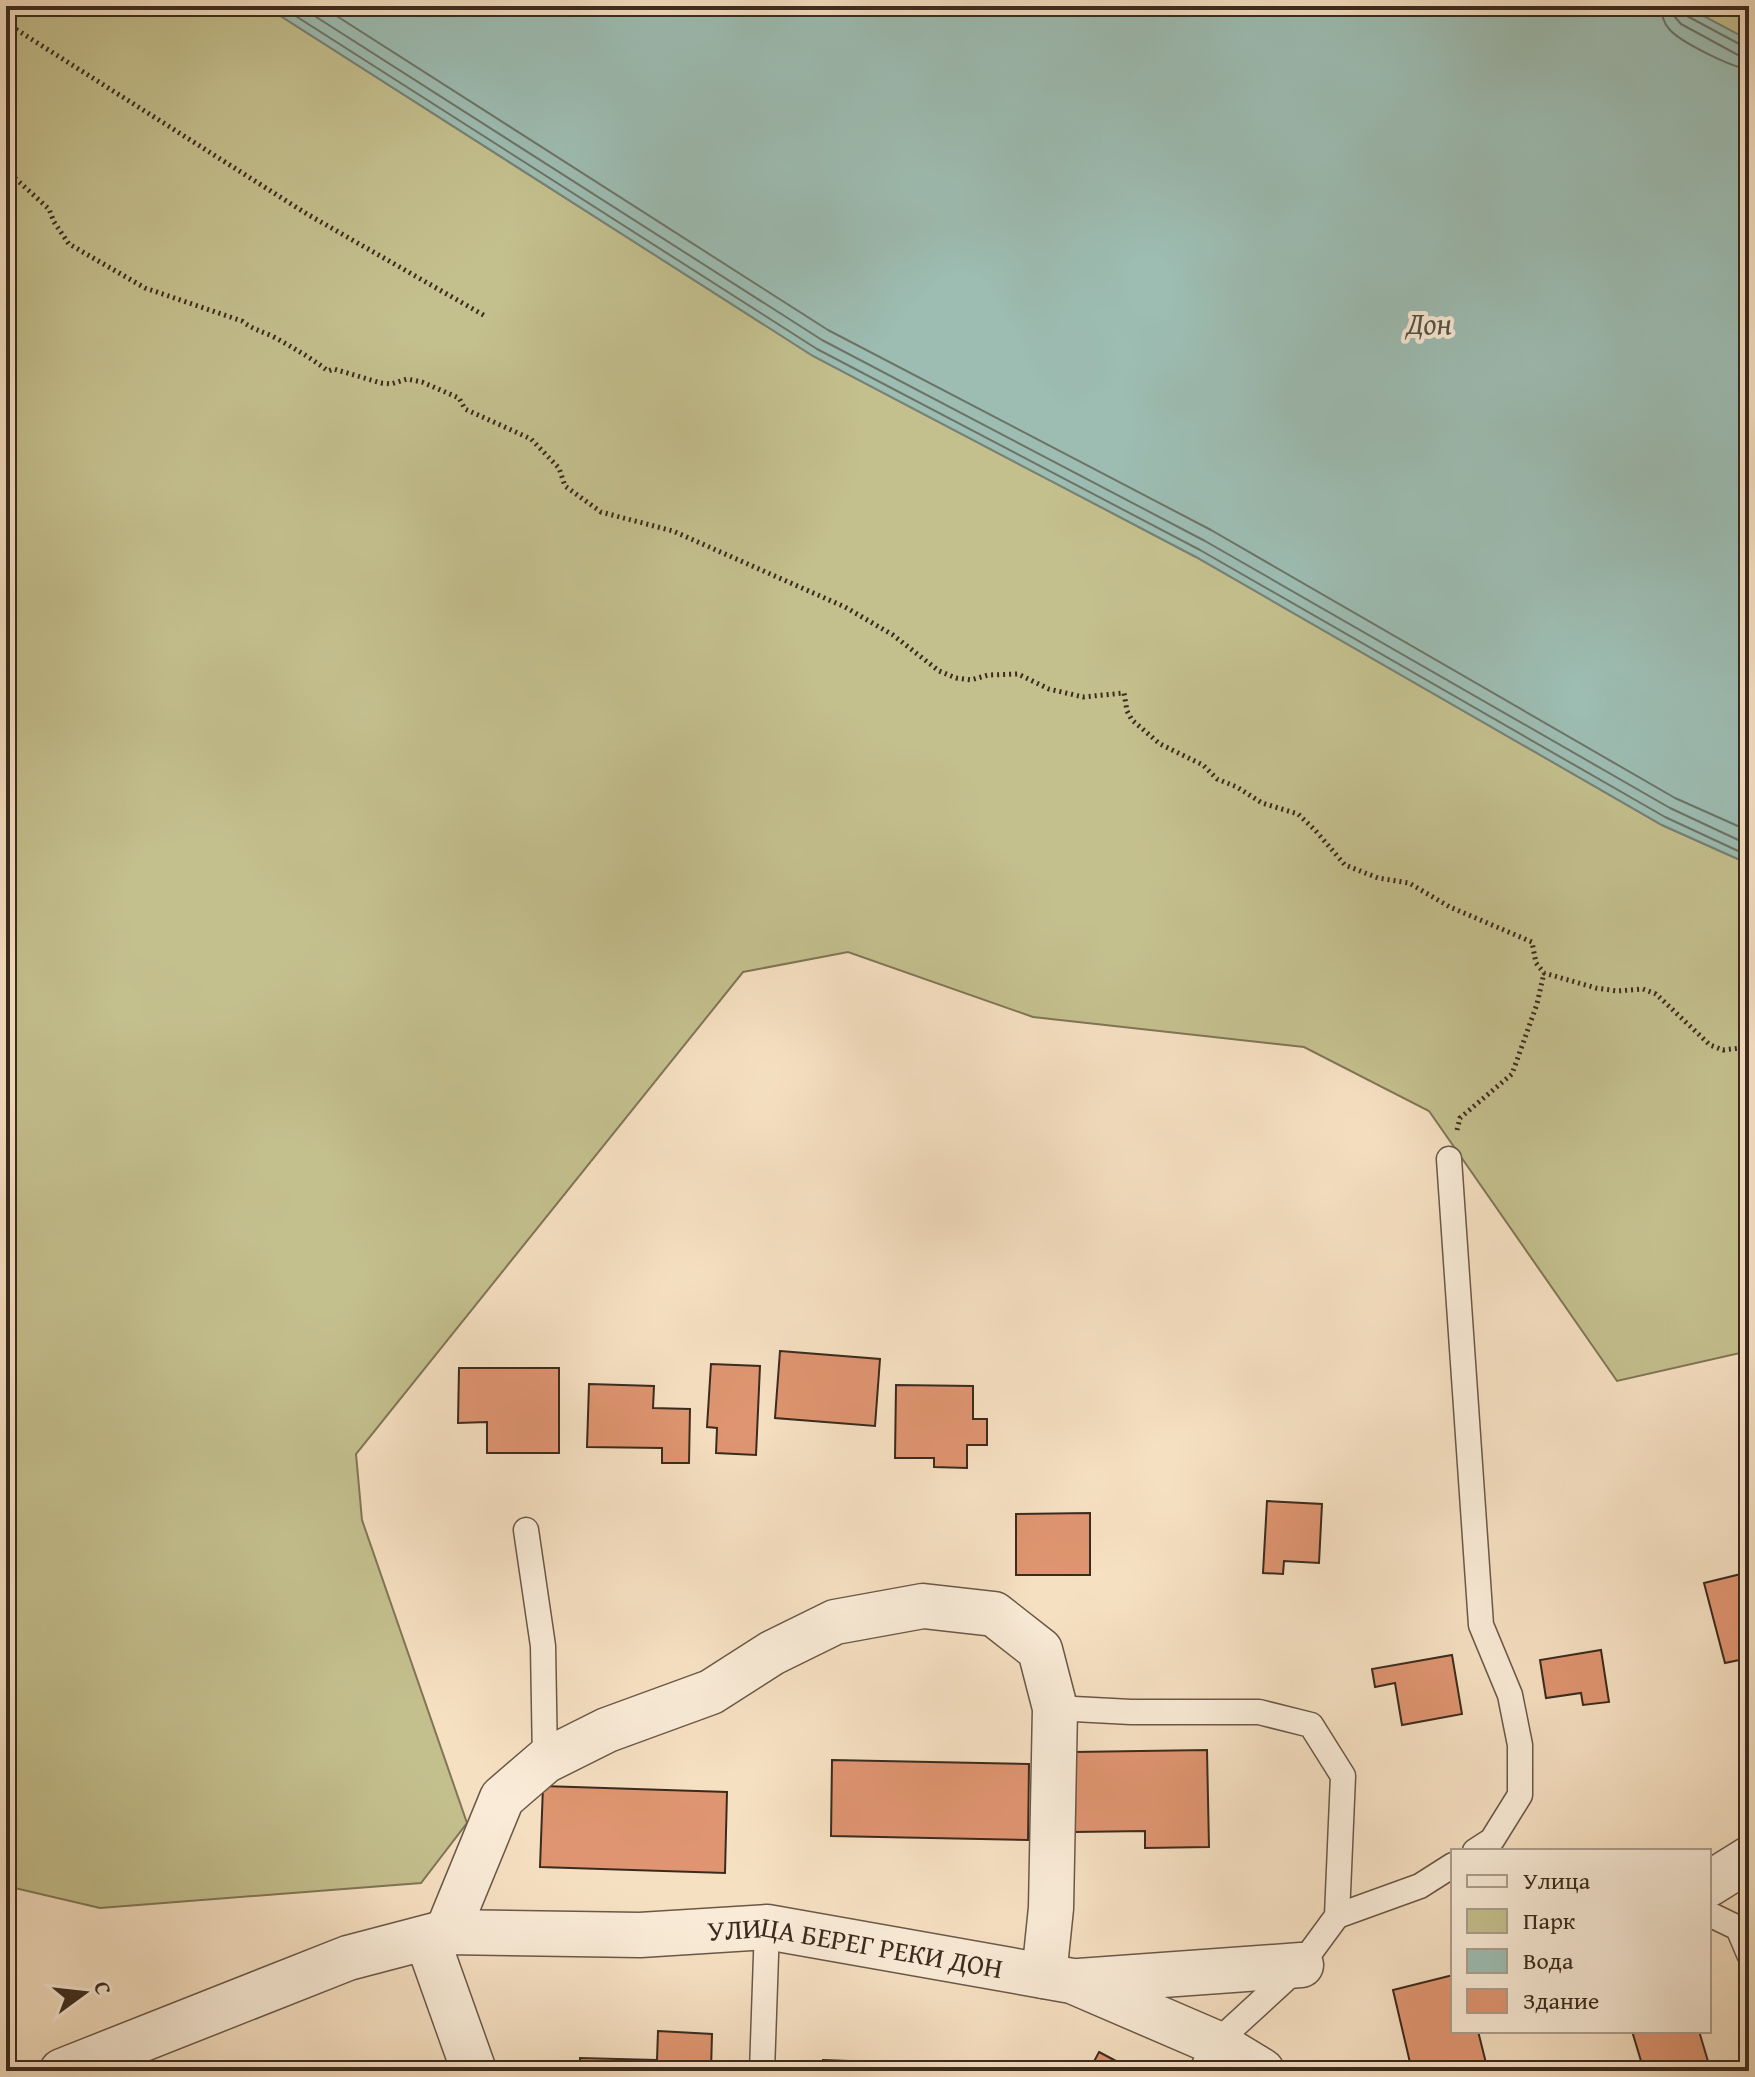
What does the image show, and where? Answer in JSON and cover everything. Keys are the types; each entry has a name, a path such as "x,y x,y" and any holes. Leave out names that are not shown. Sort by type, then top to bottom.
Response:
{"street":[{"path":"474,2071 437,1936 502,1798 545,1761 607,1730 711,1692 772,1653 835,1622 923,1606 994,1614 1040,1650 1055,1708 1051,1908 1058,1979 1301,1965"},
{"path":"1711,1883 1749,1859"},
{"name":"УЛИЦА БЕРЕГ РЕКИ ДОН","path":"65,2071 348,1958 437,1936 640,1935 767,1927 1058,1979 1208,2057 1262,2071"}],"lane":[{"path":"1449,1159 1481,1625 1510,1695 1520,1745 1520,1795 1492,1840 1478,1849"},
{"path":"526,1530 543,1646 545,1761"},
{"path":"1055,1708 1131,1712 1259,1712 1311,1725 1343,1776 1337,1916"},
{"path":"1208,2057 1301,1965 1337,1916 1420,1886 1451,1866"},
{"path":"1711,1915 1738,1928 1749,1954"},
{"path":"762,2071 767,1927"}],"path":[{"path":"6,23 307,214 487,317"},
{"path":"6,170 49,209 69,244 145,288 190,306 242,321 253,330 264,332 306,353 328,371 334,369 391,384 407,379 440,388 459,398 465,409 531,439 559,468 565,486 601,512 673,531 845,607 893,635 939,671 971,680 988,675 1018,674 1049,689 1083,697 1124,693 1132,720 1160,744 1203,765 1217,779 1262,803 1298,814 1345,865 1378,878 1409,883 1450,907 1532,942 1536,963 1544,973 1596,988 1617,991 1643,989 1656,994 1710,1045 1723,1050 1749,1047"},
{"path":"1449,1159 1460,1118 1512,1074 1537,1004 1544,973"}],"green space":[{"path":"6,6 265,6 813,356 1196,557 1662,825 1749,864 1749,1351 1617,1381 1429,1111 1304,1047 1033,1017 848,952 743,972 356,1454 362,1520 467,1823 421,1883 100,1908 6,1886"},
{"path":"1645,6 1749,6 1749,64"}],"water":[{"name":"Дон","path":"265,6 1685,6 1749,40 1749,864 1662,825 1196,557 813,356"}],"building":[{"path":"780,1351 880,1359 875,1426 775,1418"},
{"path":"711,1364 760,1366 756,1455 716,1453 717,1428 707,1427"},
{"path":"459,1368 559,1368 559,1453 487,1453 487,1422 458,1423"},
{"path":"589,1384 654,1386 653,1408 690,1409 689,1463 662,1463 662,1448 587,1447"},
{"path":"896,1385 973,1386 973,1419 987,1419 987,1445 967,1445 967,1468 934,1467 934,1458 895,1458"},
{"path":"1267,1501 1322,1504 1319,1563 1284,1561 1283,1574 1263,1573"},
{"path":"1090,1513 1090,1575 1016,1575 1016,1514"},
{"path":"1745,1573 1749,1587 1749,1658 1725,1663 1704,1583"},
{"path":"1601,1650 1609,1702 1583,1705 1581,1693 1546,1698 1540,1660"},
{"path":"1452,1655 1462,1714 1402,1725 1395,1683 1375,1687 1372,1669"},
{"path":"1207,1750 1209,1847 1145,1848 1145,1831 1075,1832 1074,1752"},
{"path":"832,1760 1029,1764 1028,1840 831,1836"},
{"path":"543,1786 727,1792 725,1873 540,1867"},
{"path":"1451,1976 1451,2033 1478,2033 1487,2067 1473,2071 1412,2071 1393,1990"},
{"path":"658,2031 712,2034 711,2071 580,2071 580,2058 657,2060"},
{"path":"1633,2033 1700,2033 1710,2068 1699,2071 1644,2071"},
{"path":"1099,2052 1135,2071 1089,2071"},
{"path":"823,2060 955,2065 955,2071 822,2071"}]}
